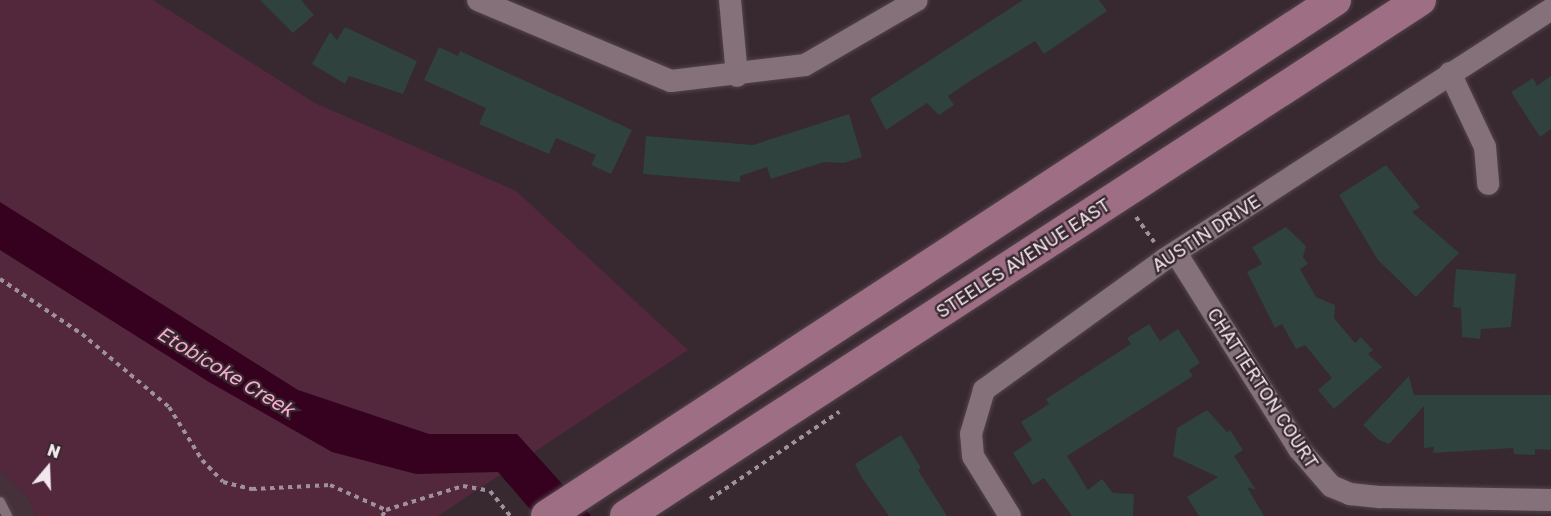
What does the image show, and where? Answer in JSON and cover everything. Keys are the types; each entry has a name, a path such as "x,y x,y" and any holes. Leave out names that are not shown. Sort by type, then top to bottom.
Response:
{"main road":[{"path":"547,516 662,443 1335,0"},
{"name":"STEELES AVENUE EAST","path":"626,516 1419,0"}],"street":[{"path":"478,0 671,81 737,76 805,65 917,0"},
{"path":"730,0 737,76"},
{"name":"AUSTIN DRIVE","path":"1010,516 973,456 971,434 984,390 1171,256 1551,9"},
{"path":"1450,73 1485,147 1488,184"},
{"name":"CHATTERTON COURT","path":"1171,256 1299,449 1331,486 1350,494 1381,497 1551,500"}],"lane":[{"path":"0,502 7,516"}],"path":[{"path":"1124,221 1134,214 1171,256"},
{"path":"0,279 82,334 169,407 202,459 223,482 252,489 330,485 386,510"},
{"path":"710,499 848,406"},
{"path":"382,516 386,510 463,486 490,491 510,516"}],"shaded area":[{"path":"0,0 153,0 315,103 516,191 688,350 438,516 36,516 28,497 0,469"},
{"path":"0,469 28,497 36,516 0,516"}],"water":[{"name":"Etobicoke Creek","path":"0,202 298,390 429,434 517,434 591,516 536,516 498,472 416,474 332,452 209,382 0,250"}],"building":[{"path":"260,0 301,0 314,15 293,33"},
{"path":"1023,0 1099,0 1107,11 1044,54 1035,41 973,79 948,96 954,105 939,115 927,103 886,130 870,99"},
{"path":"345,27 417,61 403,94 349,76 345,84 312,64 330,32 337,40"},
{"path":"439,47 458,56 460,51 632,130 611,174 591,165 596,155 556,138 549,154 479,124 486,108 424,80"},
{"path":"1551,76 1551,129 1540,137 1511,92 1533,78 1537,86"},
{"path":"849,114 862,157 844,163 824,162 771,179 767,167 740,176 740,182 643,174 646,136 753,145"},
{"path":"1386,165 1420,207 1412,212 1459,253 1416,297 1378,260 1339,195"},
{"path":"1286,227 1306,246 1303,257 1308,264 1300,269 1316,297 1335,305 1334,318 1355,343 1361,337 1373,350 1368,354 1382,367 1334,409 1318,390 1332,378 1305,345 1296,349 1282,324 1275,328 1247,272 1262,264 1252,247"},
{"path":"1456,269 1516,274 1511,327 1481,329 1480,339 1462,337 1461,308 1453,307"},
{"path":"1149,324 1160,341 1178,329 1200,363 1189,370 1193,376 1067,456 1088,490 1102,479 1113,493 1134,494 1133,516 1072,516 1044,478 1033,485 1013,453 1032,440 1021,422 1049,404 1046,399 1131,344 1127,338"},
{"path":"1409,376 1414,395 1551,395 1551,450 1535,449 1535,455 1514,454 1513,448 1433,453 1434,447 1424,448 1424,406 1389,444 1379,440 1363,425"},
{"path":"1207,410 1227,432 1230,430 1243,450 1234,456 1256,490 1247,487 1264,516 1199,516 1187,497 1218,477 1173,456 1177,428"},
{"path":"901,435 921,468 918,470 947,516 889,516 862,478 855,464"}]}
